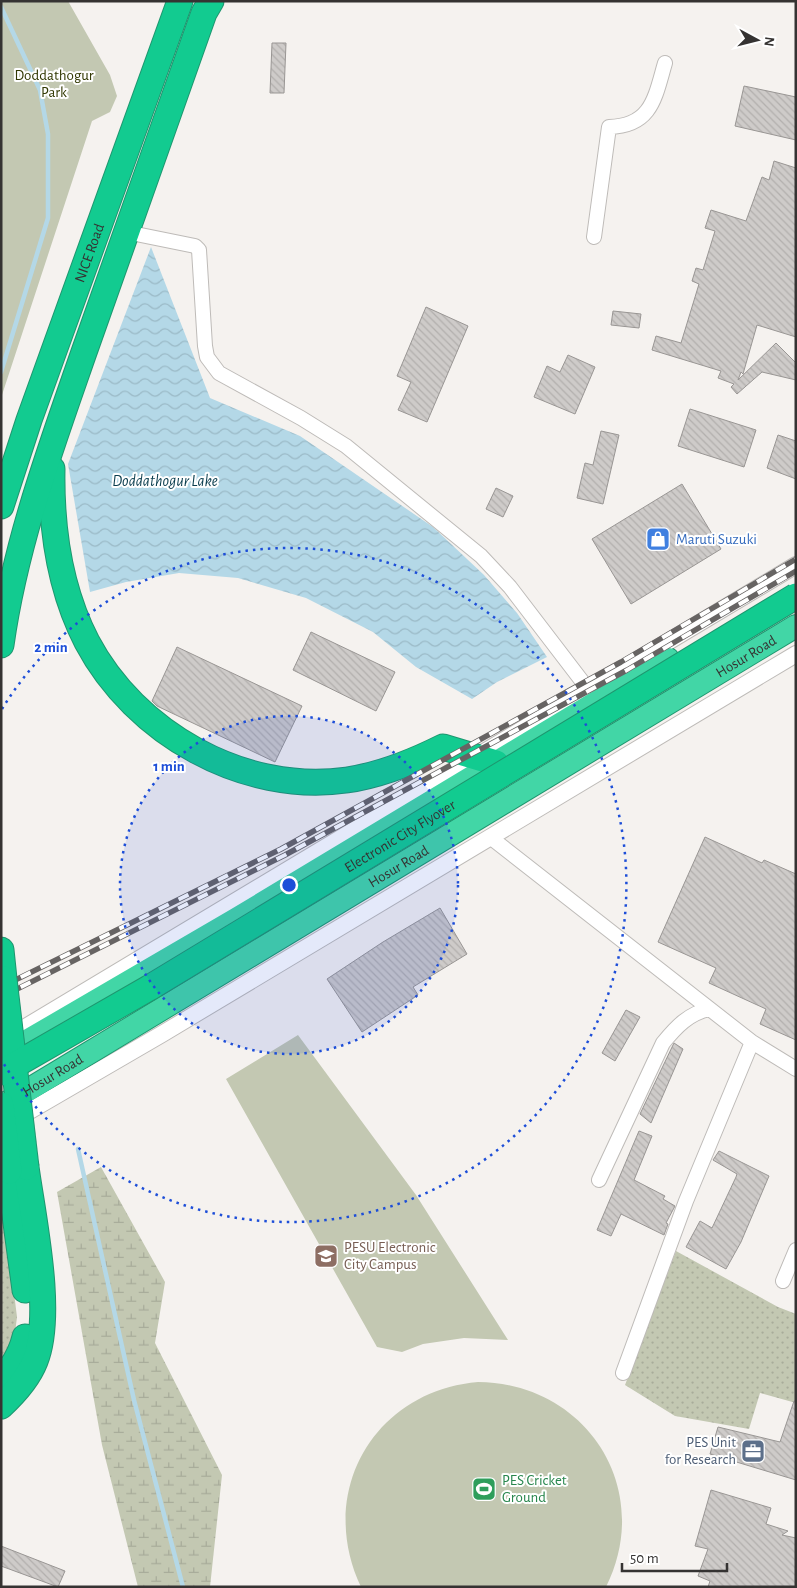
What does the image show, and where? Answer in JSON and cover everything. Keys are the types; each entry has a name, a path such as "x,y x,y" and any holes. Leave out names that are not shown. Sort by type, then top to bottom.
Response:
{"highway":[{"name":"NICE Road","path":"1,506 29,420 180,1"},
{"name":"NICE Road","path":"1,645 9,593 52,442 204,13 211,1"},
{"path":"52,442 52,498 56,535 61,565 76,616 88,643 106,672 127,697 154,723 178,739 232,767 264,776 302,781 346,780 394,769 443,747 486,760"},
{"path":"1,1056 236,919 486,760 796,583"},
{"name":"Electronic City Flyover","path":"1,1073 149,988 796,596"},
{"name":"Electronic City Flyover","path":"1,1090 796,616"},
{"name":"Hosur Road","path":"1,1105 796,626"},
{"path":"1,950 18,1169 27,1326 22,1348 11,1368 1,1380"},
{"path":"1,1105 37,1244 42,1319 36,1360 24,1381 1,1406"}],"street":[{"path":"594,237 609,127 623,127 642,119 654,101 665,63"},
{"path":"126,232 195,246 199,250 206,357 213,366 232,382 301,418 346,446 460,538 510,587 588,689"},
{"path":"1,1042 486,760 588,689 796,565"},
{"name":"Hosur Road","path":"1,1128 154,1039 796,654"},
{"path":"490,837 752,1042 796,1069"},
{"path":"599,1180 663,1043 674,1030 692,1015 710,1009"},
{"path":"623,1373 686,1201 752,1042"},
{"path":"783,1281 796,1250"}],"green space":[{"name":"Doddathogur Park","path":"1,1 68,1 110,75 117,96 110,112 92,121 1,398"},
{"path":"298,1035 416,1195 508,1340 464,1338 423,1344 402,1352 377,1347 226,1079"},
{"path":"101,1167 165,1282 155,1343 222,1475 210,1587 138,1587 102,1445 57,1192"},
{"path":"1,1188 17,1317 14,1341 1,1365"},
{"path":"676,1251 778,1307 796,1314 796,1403 760,1393 749,1429 675,1416 625,1385"},
{"name":"PES Cricket Ground","path":"478,1382 517,1387 550,1401 579,1421 601,1448 616,1479 622,1513 619,1550 606,1587 361,1587 349,1551 346,1516 351,1483 364,1452 383,1426 410,1404 441,1389"}],"water":[{"name":"Doddathogur Lake","path":"151,247 210,398 300,436 433,527 484,575 517,613 547,657 497,682 472,699 416,667 373,632 306,598 238,578 179,573 126,582 90,592 68,464"}],"building":[{"path":"272,43 286,43 284,93 270,93"},
{"path":"744,86 796,97 796,140 735,126"},
{"path":"774,161 796,168 796,337 757,325 743,374 741,372 738,380 776,343 796,363 796,380 762,372 737,394 731,387 734,384 718,378 721,371 652,350 656,336 681,343 699,284 692,281 696,268 703,270 715,231 705,228 711,210 746,221 762,177 769,180"},
{"path":"426,307 468,326 427,422 398,410 411,382 397,376"},
{"path":"613,311 641,314 639,328 611,325"},
{"path":"568,355 595,367 575,414 534,397 547,366 560,372"},
{"path":"690,409 756,430 744,467 678,446"},
{"path":"601,431 619,435 603,504 577,498 585,463 593,465"},
{"path":"778,435 796,441 796,479 767,468"},
{"path":"682,484 721,549 631,604 592,539"},
{"path":"496,488 513,496 503,517 486,509"},
{"path":"311,632 395,672 376,711 293,670"},
{"path":"177,647 302,706 275,762 157,706 152,701"},
{"path":"705,837 762,863 764,860 796,874 796,1040 760,1024 766,1009 709,983 716,968 658,942"},
{"path":"440,908 467,954 413,987 418,995 362,1032 327,979 383,942"},
{"path":"626,1010 640,1017 615,1061 602,1053"},
{"path":"674,1043 683,1049 651,1123 640,1114"},
{"path":"639,1131 652,1136 634,1180 665,1196 663,1199 675,1206 666,1223 668,1224 664,1235 621,1214 611,1236 597,1230"},
{"path":"719,1151 769,1176 741,1242 726,1269 686,1247 700,1221 712,1228 736,1177 737,1174 713,1160"},
{"name":"PES Unit for Research","path":"794,1401 796,1401 796,1480 710,1454 718,1427 780,1442"},
{"path":"711,1490 771,1508 766,1524 788,1531 782,1535 796,1538 796,1587 708,1587 710,1581 698,1576 708,1549 695,1546"},
{"path":"1,1546 65,1571 58,1587 1,1566"}],"waterway":[{"path":"1,7 40,90 48,134 48,218 1,372"},
{"path":"78,1149 134,1400 183,1587"}],"railway":[{"path":"1,987 281,849 621,662 796,559"},
{"path":"1,997 285,855 627,670 796,571"}],"place":[{"name":"Maruti Suzuki","path":"658,539"},
{"name":"PESU Electronic City Campus","path":"326,1256"},
{"name":"PES Unit for Research","path":"753,1451"},
{"name":"PES Cricket Ground","path":"484,1489"}]}
